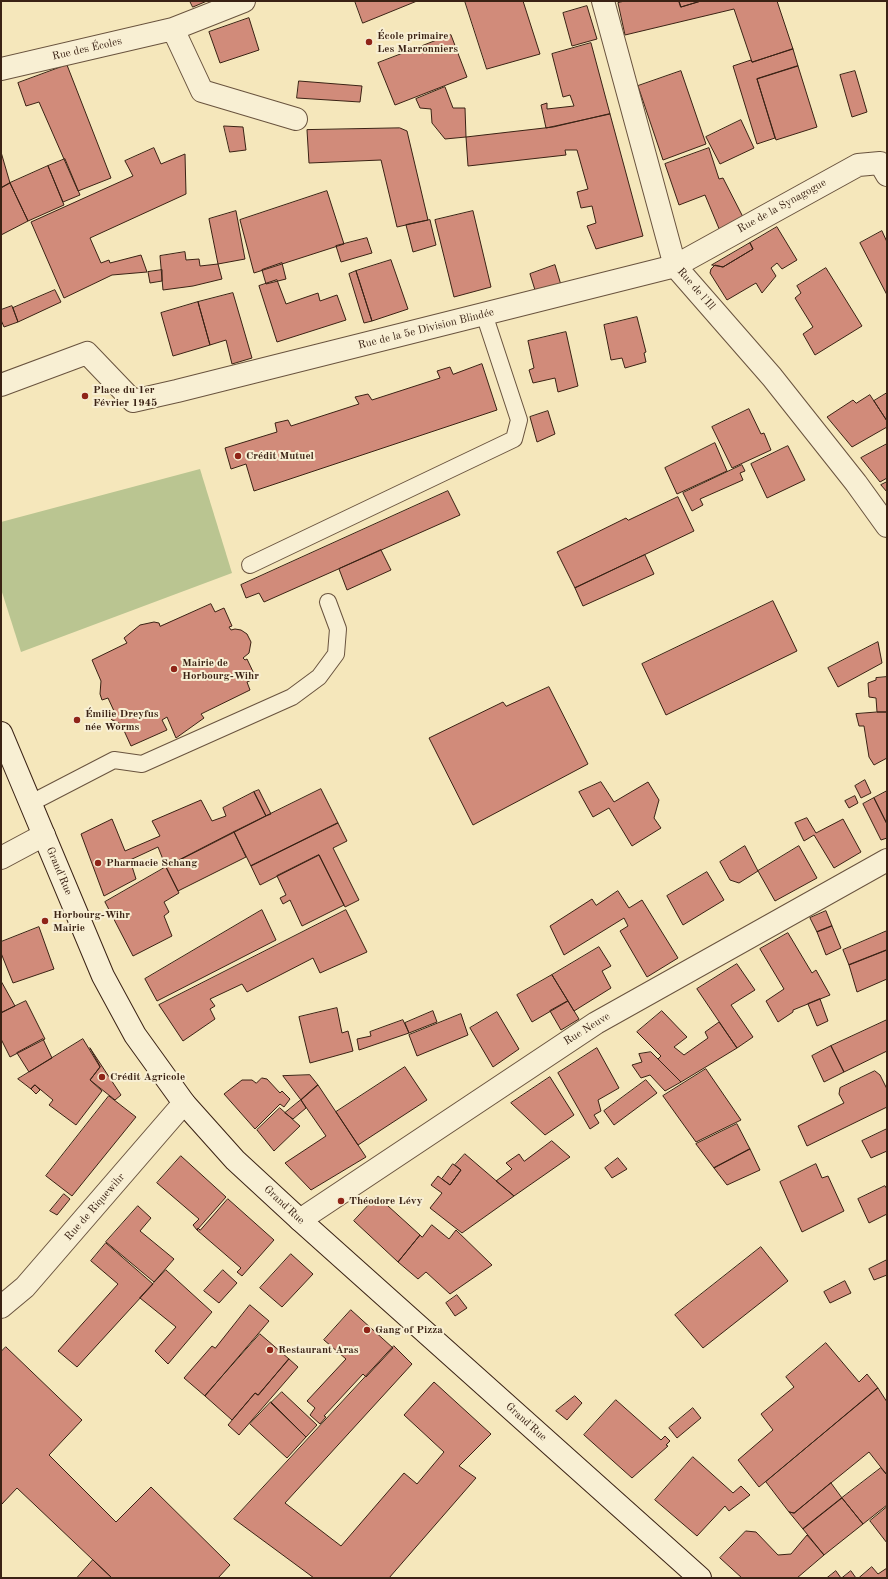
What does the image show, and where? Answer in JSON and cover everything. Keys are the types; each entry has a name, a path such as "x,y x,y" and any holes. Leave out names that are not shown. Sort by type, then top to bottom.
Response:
{"street":[{"name":"Rue des Écoles","path":"1,69 173,29 244,1"},
{"name":"Rue de l'Ill","path":"603,1 675,266 772,377 856,482 887,526"},
{"path":"173,29 202,91 296,119"},
{"name":"Rue de la Synagogue","path":"675,266 858,165 885,165"},
{"name":"Rue de la 5e Division Blindée","path":"1,385 87,353 133,401 675,266"},
{"name":"Grand'Rue","path":"1,733 103,976 135,1035 184,1103 235,1160 300,1220 700,1578"},
{"path":"1,858 44,835"},
{"name":"Rue Neuve","path":"300,1220 596,1022 887,860"},
{"name":"Rue de Riquewihr","path":"1,1307 25,1288 184,1103"}],"lane":[{"path":"250,565 514,439 519,420 484,314"},
{"path":"31,803 114,760 142,764 292,697 319,677 336,654 338,629 328,602"}],"green space":[{"path":"200,469 232,573 21,652 1,589 1,522"}],"building":[{"path":"190,1 207,1 193,7"},
{"path":"355,1 417,1 363,23"},
{"path":"465,1 523,1 540,54 487,69"},
{"path":"625,1 679,1 681,7 701,1 777,1 793,49 752,62 734,9 625,35 618,3"},
{"path":"679,1 701,1 681,7"},
{"path":"587,6 597,39 572,46 563,13"},
{"path":"249,18 259,50 220,63 209,32"},
{"path":"451,35 467,77 395,105 378,63"},
{"path":"591,43 610,114 546,128 541,105 547,103 547,109 574,106 570,95 563,97 552,54"},
{"path":"793,49 798,66 757,79 775,138 757,144 733,66 751,60 752,62"},
{"path":"67,65 111,178 78,191 39,102 26,106 18,83"},
{"path":"798,66 817,127 776,140 757,79"},
{"path":"681,71 706,144 663,160 638,86"},
{"path":"855,71 867,112 852,117 840,75"},
{"path":"299,81 362,86 360,102 297,98"},
{"path":"445,87 453,108 465,108 466,137 445,139 432,123 431,109 420,108 416,99"},
{"path":"610,114 643,236 596,249 587,226 596,223 592,206 581,208 577,192 588,189 577,150 565,150 566,155 468,166 466,137 553,127"},
{"path":"741,120 754,148 720,164 706,137"},
{"path":"224,126 243,127 246,150 230,152"},
{"path":"400,128 407,131 428,220 397,227 381,160 309,163 307,130"},
{"path":"154,148 161,164 185,154 186,194 90,238 101,263 109,260 110,263 141,255 147,272 112,275 64,298 31,222 133,176 125,161"},
{"path":"709,148 719,179 723,178 743,217 720,231 705,195 679,205 665,164"},
{"path":"1,152 10,183 1,188"},
{"path":"65,159 80,195 63,202 48,166"},
{"path":"48,166 64,205 28,221 10,183"},
{"path":"10,183 28,221 1,235 1,188"},
{"path":"327,191 344,244 254,273 240,220"},
{"path":"236,211 245,259 218,264 209,219"},
{"path":"473,211 491,287 454,297 435,220"},
{"path":"430,220 436,245 413,252 406,225"},
{"path":"777,227 797,260 782,269 777,263 771,268 776,276 762,293 756,283 727,300 710,273 711,269 715,265 723,267 753,249 750,243"},
{"path":"882,231 887,242 887,295 860,243"},
{"path":"367,238 372,253 341,262 336,246"},
{"path":"750,243 753,249 723,267 712,265"},
{"path":"185,252 186,260 199,259 200,266 218,264 222,279 193,286 163,290 160,256"},
{"path":"391,260 408,309 372,321 356,271"},
{"path":"282,263 286,279 266,284 262,270"},
{"path":"555,265 561,285 535,290 530,274"},
{"path":"826,268 862,326 815,355 803,334 813,327 795,298 801,293 797,286"},
{"path":"162,270 162,281 150,283 148,272"},
{"path":"356,271 372,321 364,323 349,274"},
{"path":"277,280 286,304 318,293 320,301 337,295 346,320 277,342 259,286"},
{"path":"55,290 61,302 18,322 13,308"},
{"path":"233,293 252,358 232,364 226,340 210,345 198,302"},
{"path":"198,302 210,345 173,356 161,313"},
{"path":"12,306 18,322 4,327 1,320 1,310"},
{"path":"637,317 646,352 644,353 646,362 625,368 622,358 611,360 604,325"},
{"path":"566,332 578,386 558,392 555,378 533,383 529,370 534,368 528,341"},
{"path":"482,364 497,410 254,491 246,464 231,469 225,448 277,432 275,423 288,420 291,426 359,404 355,397 368,394 372,400 440,378 437,371 450,367 453,374"},
{"path":"887,393 887,421 874,401"},
{"path":"870,395 887,421 887,427 852,447 827,417 853,400 856,403"},
{"path":"749,409 761,434 764,433 771,450 732,468 712,427"},
{"path":"548,411 555,434 537,442 530,417"},
{"path":"715,443 727,471 677,494 665,468"},
{"path":"887,444 887,478 880,482 861,458"},
{"path":"788,446 805,480 767,498 751,464"},
{"path":"742,465 745,471 740,473 743,480 700,499 703,505 692,511 683,493"},
{"path":"887,482 887,492 881,485"},
{"path":"448,491 460,515 264,602 259,593 246,598 241,585"},
{"path":"678,497 694,531 575,588 557,552 626,518 628,520"},
{"path":"381,550 391,570 347,590 339,569"},
{"path":"645,555 654,574 583,606 575,588"},
{"path":"773,601 797,651 666,715 642,664"},
{"name":"Mairie de Horbourg-Wihr","path":"211,604 215,612 224,608 232,626 229,627 231,630 241,630 247,634 251,642 249,653 243,658 245,660 247,659 256,678 247,682 250,690 201,714 204,718 176,738 167,717 162,720 167,730 131,746 121,724 112,720 107,714 114,711 108,698 102,700 100,694 101,681 92,660 127,643 124,638 140,625 154,622 159,623 160,626"},
{"path":"878,642 882,663 838,687 828,668"},
{"path":"887,677 887,712 877,712 876,698 869,697 868,683 876,680 876,678"},
{"path":"549,687 588,764 473,825 429,738 503,702 506,706"},
{"path":"887,712 887,758 874,765 869,757 864,726 859,726 856,714"},
{"path":"865,780 871,793 861,798 855,786"},
{"path":"601,782 614,802 648,782 659,800 654,818 661,828 632,846 609,808 593,817 579,792"},
{"path":"321,789 338,823 251,866 234,832"},
{"path":"259,790 271,814 266,816 254,792"},
{"path":"887,791 887,824 874,798"},
{"path":"254,792 266,816 166,867 158,847 130,860 136,879 104,896 81,834 112,819 125,851 160,836 152,821 201,800 212,821 226,816 223,808"},
{"path":"855,796 858,803 849,808 845,801"},
{"path":"874,798 887,824 887,838 881,840 863,804"},
{"path":"807,818 816,833 843,819 861,852 834,868 814,835 804,841 795,823"},
{"path":"338,823 347,841 333,848 359,900 345,907 319,855 260,885 251,866"},
{"path":"234,832 246,857 178,891 166,867"},
{"path":"745,846 758,871 739,883 730,880 720,862"},
{"path":"799,846 817,878 775,901 758,871"},
{"path":"319,855 344,905 302,926 290,900 283,904 280,898 286,895 277,876"},
{"path":"166,867 179,893 164,902 169,912 164,916 172,936 133,956 105,902"},
{"path":"707,872 724,900 683,925 667,896"},
{"path":"618,891 629,908 642,900 678,958 647,977 620,931 628,926 624,918 564,955 550,926 592,899 596,905"},
{"path":"262,910 276,940 157,1001 145,979"},
{"path":"346,910 367,952 320,973 313,958 247,992 242,984 210,999 215,1006 210,1009 215,1019 183,1041 159,1005"},
{"path":"826,911 832,926 817,932 810,918"},
{"path":"832,926 841,948 826,955 817,932"},
{"path":"39,927 54,969 13,983 1,953 1,942"},
{"path":"887,931 887,950 849,965 843,950"},
{"path":"788,933 812,973 816,970 830,995 793,1010 793,1012 778,1022 766,1001 784,989 760,949"},
{"path":"599,947 611,966 602,971 611,988 574,1011 552,975"},
{"path":"887,950 887,979 857,992 849,965"},
{"path":"737,964 755,990 731,1005 753,1037 737,1048 697,989"},
{"path":"552,975 568,1001 532,1022 517,995"},
{"path":"1,981 15,1006 1,1013"},
{"path":"820,999 828,1021 817,1026 808,1004"},
{"path":"26,1001 45,1039 10,1057 1,1039 1,1013"},
{"path":"568,1001 579,1019 561,1030 550,1011"},
{"path":"337,1008 342,1033 348,1031 353,1051 310,1063 299,1017"},
{"path":"433,1011 437,1022 409,1033 405,1023"},
{"path":"662,1011 687,1037 674,1047 684,1055 708,1038 705,1032 719,1022 737,1048 681,1082 658,1059 661,1056 637,1032"},
{"path":"497,1012 519,1049 493,1067 470,1028"},
{"path":"461,1014 468,1035 417,1056 409,1035"},
{"path":"403,1020 409,1033 359,1050 357,1039 371,1036 370,1032"},
{"path":"887,1020 887,1051 844,1072 831,1046"},
{"path":"43,1039 52,1058 29,1072 17,1053"},
{"path":"83,1039 100,1067 90,1080 102,1091 76,1125 49,1105 53,1100 35,1085 31,1089 18,1079"},
{"path":"831,1046 844,1072 824,1082 812,1056"},
{"path":"90,1048 121,1095 115,1100 90,1080 100,1067"},
{"path":"597,1048 619,1088 598,1100 601,1111 594,1115 599,1123 590,1129 558,1073"},
{"path":"651,1052 681,1082 665,1091 650,1075 641,1078 632,1065 642,1062 639,1054"},
{"path":"405,1067 427,1100 358,1145 336,1112"},
{"path":"706,1069 741,1120 696,1142 663,1096"},
{"path":"875,1071 880,1075 887,1089 887,1107 807,1146 798,1126 844,1103 839,1094 840,1088"},
{"path":"310,1075 318,1085 301,1100 283,1076"},
{"path":"550,1077 574,1115 545,1135 511,1103"},
{"path":"262,1078 267,1079 280,1093 282,1091 290,1099 284,1107 280,1104 255,1129 224,1094 242,1080 252,1080 256,1083"},
{"path":"646,1080 657,1093 614,1125 604,1111"},
{"path":"35,1085 40,1090 36,1094 31,1089"},
{"path":"318,1085 366,1157 311,1190 285,1163 326,1136 301,1100"},
{"path":"109,1096 136,1117 72,1196 46,1176"},
{"path":"301,1100 306,1108 293,1119 285,1113"},
{"path":"280,1108 300,1126 274,1151 257,1130"},
{"path":"737,1124 750,1149 714,1168 696,1144"},
{"path":"887,1129 887,1151 871,1158 862,1141"},
{"path":"552,1141 570,1157 514,1196 496,1181 512,1169 506,1163 519,1154 524,1161"},
{"path":"750,1149 760,1170 727,1185 714,1168"},
{"path":"465,1154 514,1196 462,1233 430,1208 442,1193 431,1185 438,1176 450,1185 461,1170 455,1165"},
{"path":"181,1156 226,1197 197,1230 193,1225 199,1219 157,1183"},
{"path":"618,1158 627,1169 612,1178 605,1168"},
{"path":"453,1164 461,1170 450,1185 442,1179"},
{"path":"816,1164 822,1178 828,1176 844,1211 802,1232 780,1182"},
{"path":"885,1186 887,1189 887,1214 869,1223 858,1199"},
{"path":"64,1194 70,1199 57,1215 50,1211"},
{"path":"377,1196 420,1235 398,1262 354,1221"},
{"path":"228,1199 274,1240 242,1276 237,1272 241,1268 197,1230 198,1228 200,1230"},
{"path":"138,1206 151,1218 140,1231 174,1259 154,1282 106,1242"},
{"path":"432,1225 449,1239 456,1230 492,1265 450,1294 426,1272 418,1279 398,1262 420,1235 422,1237"},
{"path":"106,1243 153,1284 77,1367 58,1351 118,1284 91,1261"},
{"path":"761,1247 788,1281 703,1348 675,1315"},
{"path":"291,1254 313,1274 282,1307 260,1288"},
{"path":"887,1260 887,1275 874,1280 869,1269"},
{"path":"166,1270 212,1312 168,1364 155,1351 176,1327 140,1298"},
{"path":"223,1270 237,1283 219,1303 204,1291"},
{"path":"845,1281 851,1293 830,1303 824,1292"},
{"path":"457,1295 467,1308 455,1316 446,1303"},
{"path":"250,1305 269,1321 205,1396 184,1378 212,1346 215,1348"},
{"path":"351,1310 393,1348 366,1377 363,1374 324,1416 326,1417 320,1424 310,1415 315,1408 307,1401 346,1359 324,1340"},
{"path":"260,1334 289,1359 258,1395 255,1393 232,1420 205,1396"},
{"path":"826,1343 859,1382 867,1374 878,1388 759,1487 738,1460 773,1430 761,1414 794,1387 786,1377"},
{"path":"394,1346 412,1364 285,1503 341,1546 404,1473 417,1484 444,1452 404,1415 434,1382 491,1434 459,1466 476,1478 389,1578 314,1578 234,1519"},
{"path":"6,1347 82,1420 49,1455 116,1522 151,1487 230,1565 218,1578 112,1578 17,1488 1,1505 1,1352"},
{"path":"289,1359 298,1367 239,1435 228,1425 255,1393 258,1395"},
{"path":"878,1388 887,1402 887,1475 869,1452 794,1513 789,1512 766,1482"},
{"path":"282,1392 317,1425 306,1437 271,1403"},
{"path":"575,1396 582,1403 567,1420 556,1411"},
{"path":"616,1400 661,1440 665,1436 670,1441 666,1445 668,1446 632,1478 584,1435"},
{"path":"271,1402 306,1437 287,1458 250,1424"},
{"path":"693,1408 701,1418 677,1438 669,1428"},
{"path":"693,1457 733,1493 741,1486 750,1495 729,1511 725,1506 697,1536 655,1500"},
{"path":"881,1468 887,1475 887,1505 863,1524 842,1498"},
{"path":"831,1483 842,1498 803,1529 789,1512 794,1513"},
{"path":"842,1498 863,1524 824,1555 803,1529"},
{"path":"887,1507 887,1543 870,1521"},
{"path":"746,1531 756,1532 778,1555 791,1554 807,1535 824,1555 797,1578 742,1578 720,1558"},
{"path":"93,1560 112,1578 77,1578"},
{"path":"872,1567 878,1574 887,1568 887,1578 859,1578"},
{"path":"836,1571 841,1578 827,1578"},
{"path":"851,1571 856,1578 842,1578"}],"place":[{"name":"École primaire Les Marronniers","path":"369,42"},
{"name":"Place du 1er Février 1945","path":"85,396"},
{"name":"Crédit Mutuel","path":"238,456"},
{"name":"Mairie de Horbourg-Wihr","path":"174,669"},
{"name":"Émilie Dreyfus née Worms","path":"77,720"},
{"name":"Pharmacie Schang","path":"98,863"},
{"name":"Horbourg-Wihr Mairie","path":"45,921"},
{"name":"Crédit Agricole","path":"102,1077"},
{"name":"Théodore Lévy","path":"341,1201"},
{"name":"Gang of Pizza","path":"367,1330"},
{"name":"Restaurant Aras","path":"270,1350"}]}
